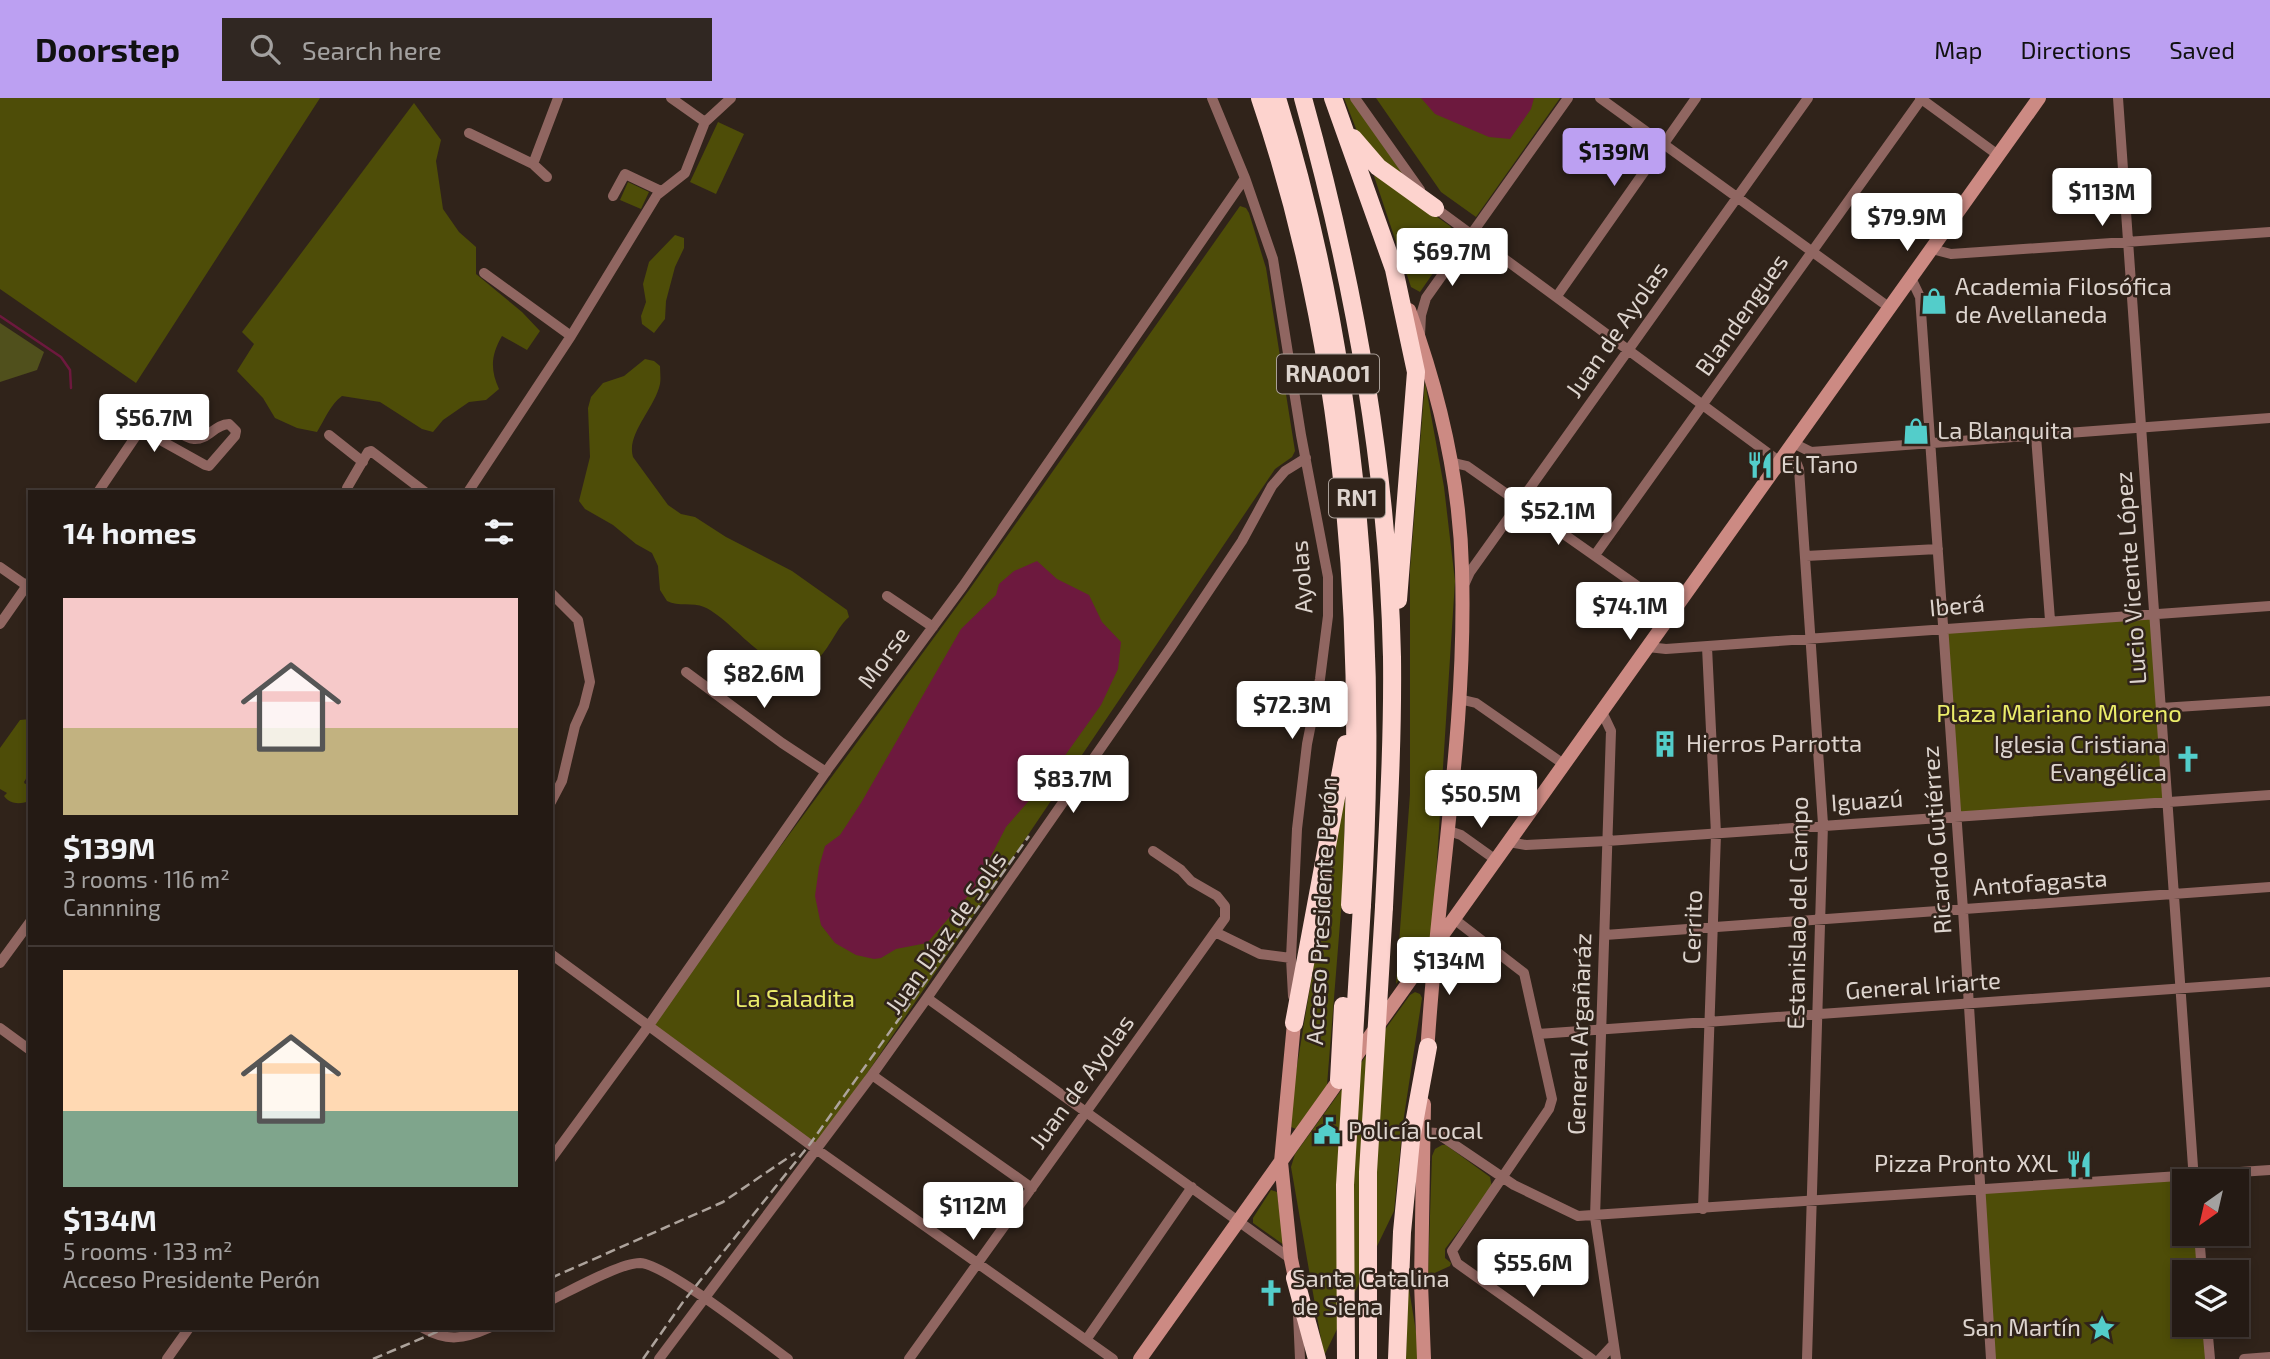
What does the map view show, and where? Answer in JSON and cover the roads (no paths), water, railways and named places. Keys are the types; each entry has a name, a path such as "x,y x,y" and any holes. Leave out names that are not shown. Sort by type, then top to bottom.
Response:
{"highway":[{"name":"Acceso Presidente Perón","path":"1260,98 1303,250 1328,378 1346,526 1355,716 1356,905 1334,1167 1334,1359"},
{"name":"RN1","path":"1278,98 1317,249 1342,383 1363,566 1368,722 1356,905 1345,1185 1346,1359"},
{"name":"RN1","path":"1303,98 1339,235 1360,339 1384,526 1392,659 1391,769 1368,1172 1368,1359"},
{"path":"1333,98 1394,270 1416,372 1392,659"},
{"path":"1344,128 1369,159 1435,208"},
{"path":"1294,1023 1344,754 1353,657"},
{"path":"1398,1359 1401,1272 1411,1140 1427,1047"},
{"path":"1295,1279 1317,1359"}],"main road":[{"path":"1140,1359 2039,98"},
{"path":"1394,270 1420,339 1442,419 1460,536 1462,587 1459,699 1450,831 1436,944 1423,1132 1421,1294 1426,1358"},
{"path":"1294,1023 1281,1162 1295,1279"}],"street":[{"path":"533,164 558,98"},
{"path":"671,98 705,122"},
{"path":"469,490 571,336 661,191 685,173 705,122 732,98"},
{"name":"Ayolas","path":"1212,98 1245,178 1273,258 1306,458 1326,557 1328,616 1320,679 1303,766 1297,829 1291,958 1294,1023"},
{"path":"1355,98 1423,196 1435,208 1704,405 1786,453 2270,418"},
{"path":"1420,339 1421,315 1426,298 1568,98"},
{"path":"1600,98 1890,308"},
{"path":"1557,296 1696,98"},
{"name":"Juan de Ayolas","path":"1462,587 1470,572 1808,98"},
{"path":"1921,98 1998,155"},
{"name":"Blandengues","path":"1595,555 1921,98"},
{"name":"Lucio Vicente López","path":"2118,98 2193,1169"},
{"path":"469,133 533,164 547,177"},
{"path":"613,196 625,174 661,191"},
{"name":"Morse","path":"553,1156 933,626 1245,178"},
{"path":"1932,249 1951,254 2270,232"},
{"path":"484,273 571,336"},
{"name":"Ricardo Gutiérrez","path":"1911,278 1920,297 1991,1359"},
{"path":"99,490 138,433 144,431 153,436 209,466 235,436 236,431 229,424 222,424 203,439 196,439 189,438 164,423 153,436"},
{"path":"329,435 363,462"},
{"path":"2036,436 2050,620"},
{"path":"347,490 371,451 422,490"},
{"name":"Estanislao del Campo","path":"1786,453 1799,469 1824,824 1807,1359"},
{"name":"Juan Díaz de Solís","path":"659,1359 927,998 1242,541 1272,486 1285,471 1306,458"},
{"path":"1450,461 1467,466 1521,502 1673,611"},
{"path":"1806,556 1938,549"},
{"path":"0,567 28,584"},
{"path":"0,624 28,586"},
{"path":"553,595 578,620 589,671 588,691 575,726 562,781 553,798"},
{"path":"887,596 933,626"},
{"name":"Iberá","path":"1648,647 1707,647 2270,606"},
{"name":"Cerrito","path":"1703,1209 1716,834 1707,647"},
{"path":"686,672 826,772"},
{"path":"1459,699 1476,703 1564,765"},
{"path":"2161,708 2270,701"},
{"name":"General Argañaráz","path":"1602,712 1611,731 1595,1217 1616,1359"},
{"name":"Iguazú","path":"1509,842 1526,845 1607,841 2270,794"},
{"path":"1450,831 1461,835 1496,860"},
{"name":"Juan de Ayolas","path":"909,1359 1225,918 1226,911 1222,901 1153,851"},
{"name":"Antofagasta","path":"1605,935 2270,887"},
{"path":"1454,919 1519,968 1525,978 1552,1105 1452,1251 1457,1263 1592,1359"},
{"path":"0,963 28,925"},
{"path":"1215,932 1260,954 1291,958"},
{"path":"553,955 650,1024 816,1149 1113,1359"},
{"name":"General Iriarte","path":"1538,1034 2270,982"},
{"path":"927,998 1291,1259"},
{"path":"0,1028 28,1049"},
{"path":"872,1075 1031,1188"},
{"path":"1423,1132 1437,1133 1502,1178 1578,1216 2172,1179"},
{"path":"2249,1172 2270,1170"},
{"path":"1086,1340 1192,1187"},
{"path":"553,1299 624,1266 640,1263 655,1267 704,1298 788,1359"},
{"path":"1295,1279 1300,1359"},
{"path":"167,1359 188,1330"},
{"path":"429,1330 453,1339 470,1337 485,1330"},
{"path":"2208,1337 2210,1359"},
{"path":"1600,1359 1613,1345"},
{"path":"2244,1359 2270,1357"}],"waterway":[{"path":"0,316 61,357 70,370 71,388"}],"railway":[{"path":"643,1359 683,1302 810,1144 1029,836"},
{"path":"553,1277 723,1202 795,1153"},
{"path":"373,1359 441,1330"}],"place":[{"name":"Academia Filosófica de Avellaneda","path":"1934,301"},
{"name":"La Blanquita","path":"1916,431"},
{"name":"El Tano","path":"1760,465"},
{"name":"Hierros Parrotta","path":"1665,744"},
{"name":"Iglesia Cristiana Evangélica","path":"2188,759"},
{"name":"Policía Local","path":"1327,1131"},
{"name":"Pizza Pronto XXL","path":"2079,1164"},
{"name":"Santa Catalina de Siena","path":"1271,1293"},
{"name":"San Martín","path":"2102,1328"}],"park label":[{"name":"Plaza Mariano Moreno","path":"2059,714"},
{"name":"La Saladita","path":"795,999"}]}
